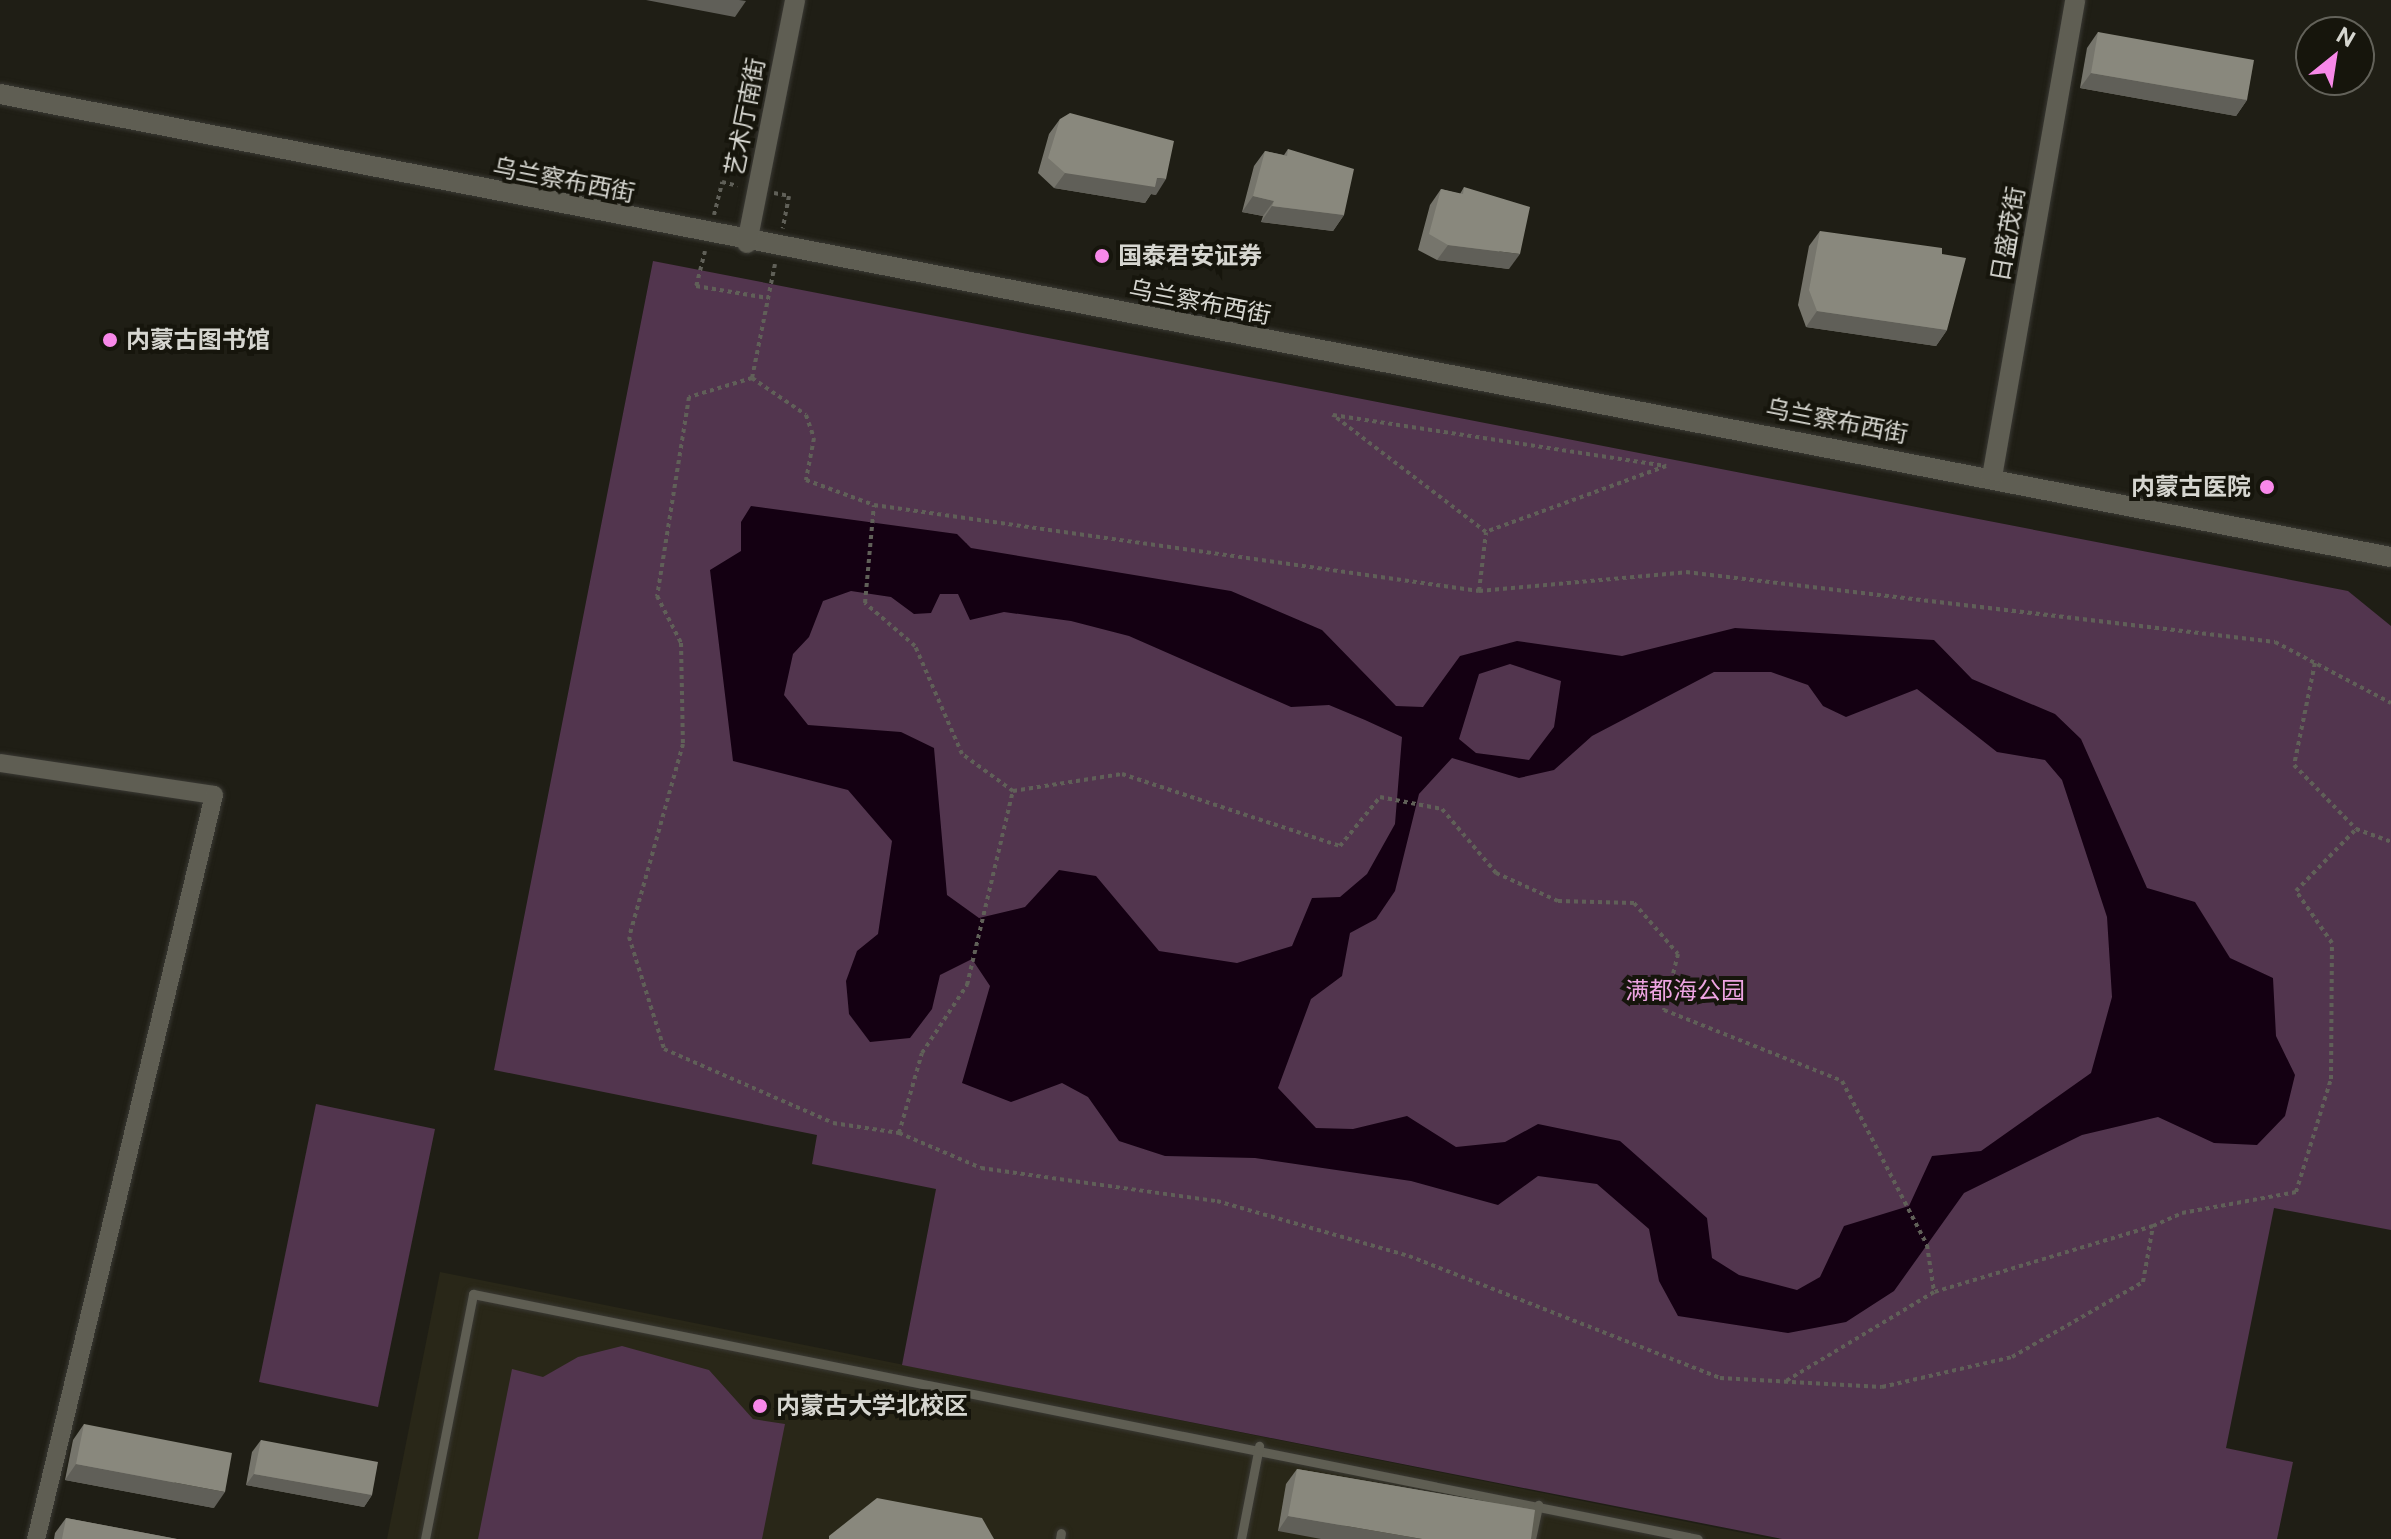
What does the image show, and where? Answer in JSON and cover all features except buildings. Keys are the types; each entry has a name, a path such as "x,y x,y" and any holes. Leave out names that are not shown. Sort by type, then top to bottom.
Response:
{"street":[{"name":"艺术厅南街","path":"747,243 795,0"},
{"name":"日盛茂街","path":"1992,477 2075,0"},
{"name":"乌兰察布西街","path":"0,94 747,243 1992,477 2391,557"},
{"path":"0,763 214,795 36,1539"}],"lane":[{"path":"425,1539 473,1294 1259,1446 1698,1539"},
{"path":"1241,1539 1259,1446"},
{"path":"1531,1539 1538,1505"}],"path":[{"path":"752,378 768,298"},
{"path":"752,378 806,415 814,438 806,480 874,505 1479,591 1686,572 2275,642 2391,703"},
{"path":"752,378 689,397 657,596 681,643 683,744 629,937 664,1049 833,1123 899,1133 981,1168 1217,1201 1409,1256 1720,1378 1882,1387 2012,1357 2143,1282 2153,1226"},
{"path":"1333,415 1666,466 1486,532 1333,415"},
{"path":"874,505 865,603 915,646 962,754 1013,791 1122,774 1340,846 1380,797 1442,809 1496,873 1558,901 1634,903 1678,954 1664,1010 1842,1081 1927,1245 1934,1292"},
{"path":"1479,591 1486,532"},
{"path":"2315,663 2294,765 2356,829 2391,842"},
{"path":"899,1133 922,1053 967,985 1013,791"},
{"path":"1784,1382 1934,1292 2153,1226 2182,1213 2296,1192 2331,1079 2332,943 2296,891 2356,829"}],"shaded area":[{"path":"751,506 957,534 971,548 1231,591 1322,630 1396,706 1423,707 1460,656 1517,641 1622,656 1735,628 1934,640 1972,679 2055,714 2081,739 2147,888 2195,902 2230,958 2273,978 2276,1036 2295,1075 2285,1116 2257,1145 2214,1143 2158,1117 2082,1135 1964,1193 1894,1291 1846,1322 1788,1333 1678,1316 1659,1281 1649,1229 1597,1184 1538,1176 1498,1205 1411,1181 1255,1158 1165,1156 1119,1141 1088,1097 1062,1083 1011,1102 962,1083 990,986 972,959 940,975 932,1009 910,1038 870,1042 849,1014 846,981 857,951 878,934 892,841 848,790 733,761 710,570 741,551 741,522","holes":["851,591 891,597 914,614 931,613 940,594 958,594 970,620 1004,612 1071,621 1129,636 1291,707 1329,705 1402,737 1395,824 1367,874 1340,897 1312,898 1292,946 1237,963 1159,951 1096,876 1059,870 1025,907 979,918 947,895 934,748 901,732 808,725 784,695 793,654 809,637 823,601","1510,664 1561,681 1554,727 1529,760 1476,753 1459,739 1479,674","1714,672 1771,672 1808,685 1823,706 1846,717 1917,689 1997,752 2045,760 2062,780 2107,917 2112,997 2091,1073 1981,1151 1932,1156 1909,1206 1844,1226 1820,1277 1797,1290 1739,1275 1712,1258 1707,1218 1620,1141 1538,1124 1505,1142 1456,1147 1407,1116 1353,1129 1316,1128 1278,1088 1311,999 1342,976 1350,933 1376,919 1395,891 1419,794 1452,758 1519,778 1554,770 1592,736"]},
{"name":"内蒙古大学北校区","path":"440,1272 1773,1539 387,1539"}],"green space":[{"name":"满都海公园","path":"653,261 2348,591 2391,626 2391,1230 2274,1208 2226,1448 2293,1462 2277,1539 1782,1539 902,1365 936,1189 812,1164 817,1135 494,1070"},
{"path":"316,1104 435,1129 378,1407 259,1382"},
{"path":"622,1346 709,1370 753,1419 785,1424 762,1539 478,1539 512,1369 543,1377 578,1357"}],"place":[{"name":"国泰君安证券","path":"1102,256"},
{"name":"内蒙古图书馆","path":"110,340"},
{"name":"内蒙古医院","path":"2267,487"},
{"name":"内蒙古大学北校区","path":"760,1406"}]}
